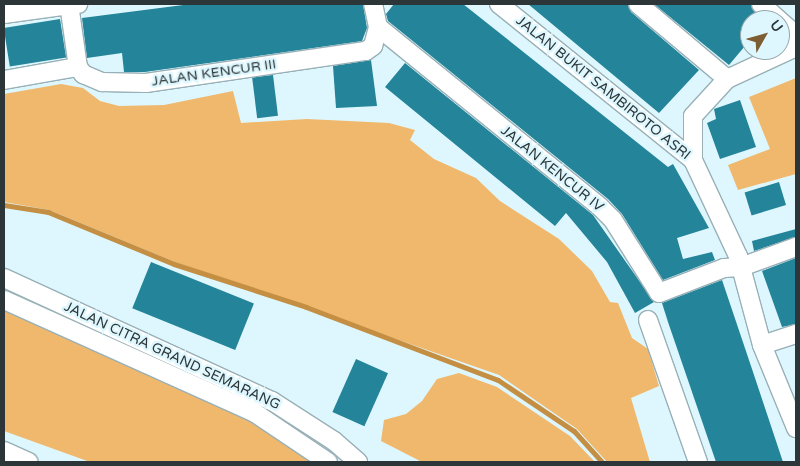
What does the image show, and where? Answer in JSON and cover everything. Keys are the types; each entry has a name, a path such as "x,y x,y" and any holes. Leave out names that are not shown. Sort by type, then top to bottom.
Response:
{"street":[{"path":"4,14 72,4 78,67 4,80"},
{"path":"373,4 378,27"},
{"name":"JALAN BUKIT SAMBIROTO ASRI","path":"499,4 693,160 741,267 762,345 796,423"},
{"path":"638,4 728,79"},
{"name":"JALAN KENCUR III","path":"78,67 102,82 146,83 366,51 373,46 378,27"},
{"name":"JALAN KENCUR IV","path":"378,27 600,207 613,220 659,294 724,268 741,267"},
{"path":"693,160 693,116 728,79 796,47"},
{"path":"741,267 796,247"},
{"name":"JALAN CITRA GRAND SEMARANG","path":"4,278 272,400 334,441 358,462"},
{"name":"JALAN CITRA GRAND SEMARANG","path":"4,300 255,413 328,462"},
{"path":"648,320 698,462"},
{"path":"762,345 796,334"},
{"path":"4,451 29,462"}],"shaded area":[{"path":"796,78 796,174 738,190 728,165 770,149 749,97"},
{"path":"61,84 83,88 100,101 119,106 164,105 233,91 241,123 307,119 389,123 415,130 410,140 434,159 476,178 500,201 559,239 592,271 610,302 618,303 632,338 648,349 659,386 631,398 650,462 607,462 577,429 499,375 175,262 49,210 4,202 4,94"},
{"path":"4,309 249,419 313,462 90,462 4,431"},
{"path":"459,373 497,387 570,436 595,462 422,462 381,441 384,420 406,414 422,401 437,379"}],"building":[{"path":"191,4 363,4 367,28 362,41 145,72 124,72 122,53 87,58 82,18"},
{"path":"394,4 463,4 668,167 673,164 709,228 677,238 683,259 712,252 715,260 663,280 622,214 608,199 388,21 386,14"},
{"path":"528,4 628,4 631,12 699,70 659,113"},
{"path":"654,4 751,4 756,10 740,10 740,52 729,65"},
{"path":"60,19 66,58 10,66 4,28"},
{"path":"371,60 377,106 336,108 333,66"},
{"path":"405,63 593,215 654,302 635,313 607,262 566,213 555,226 385,87"},
{"path":"273,75 278,116 257,118 252,78"},
{"path":"740,100 756,147 720,159 707,123 716,119 714,109"},
{"path":"779,182 786,205 752,215 745,193"},
{"path":"796,229 796,237 754,251 752,241"},
{"path":"796,258 796,324 782,327 762,271"},
{"path":"151,262 254,304 235,350 132,308"},
{"path":"722,280 783,462 716,462 668,322 662,303"},
{"path":"356,359 388,373 364,426 332,412"}],"waterway":[{"path":"4,205 48,212 174,264 306,307 498,380 574,431 602,462"}]}
